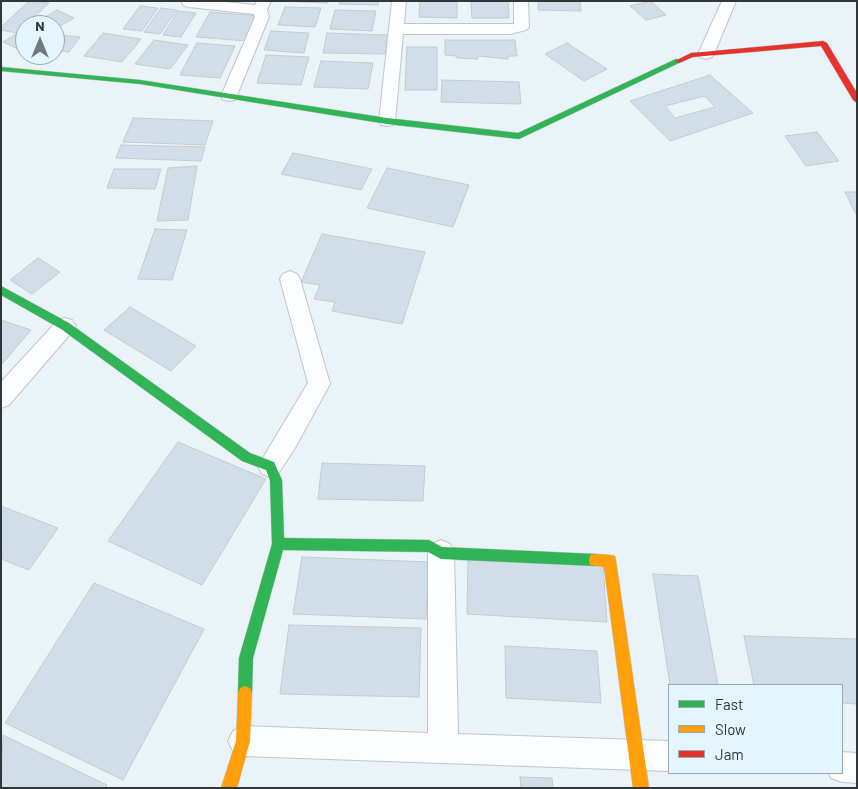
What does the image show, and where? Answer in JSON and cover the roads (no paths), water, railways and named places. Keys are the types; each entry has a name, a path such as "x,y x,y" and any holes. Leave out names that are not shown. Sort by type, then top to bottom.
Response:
{"street":[{"path":"387,122 399,1"},
{"path":"396,29 510,29 521,26 520,1"},
{"path":"706,54 729,1"},
{"path":"189,3 262,6 262,18 229,96"},
{"path":"1,69 140,82 387,122 519,136 692,55 823,43 857,100"},
{"path":"270,466 287,441 319,384 290,279"},
{"path":"1,290 65,326 246,457 270,466 276,480 278,544 246,658 242,741 229,788"},
{"path":"1,398 65,326"},
{"path":"278,544 428,546 441,553 610,561 638,754 641,788"},
{"path":"441,553 443,749"},
{"path":"242,741 668,756"},
{"path":"843,767 857,768"}]}
